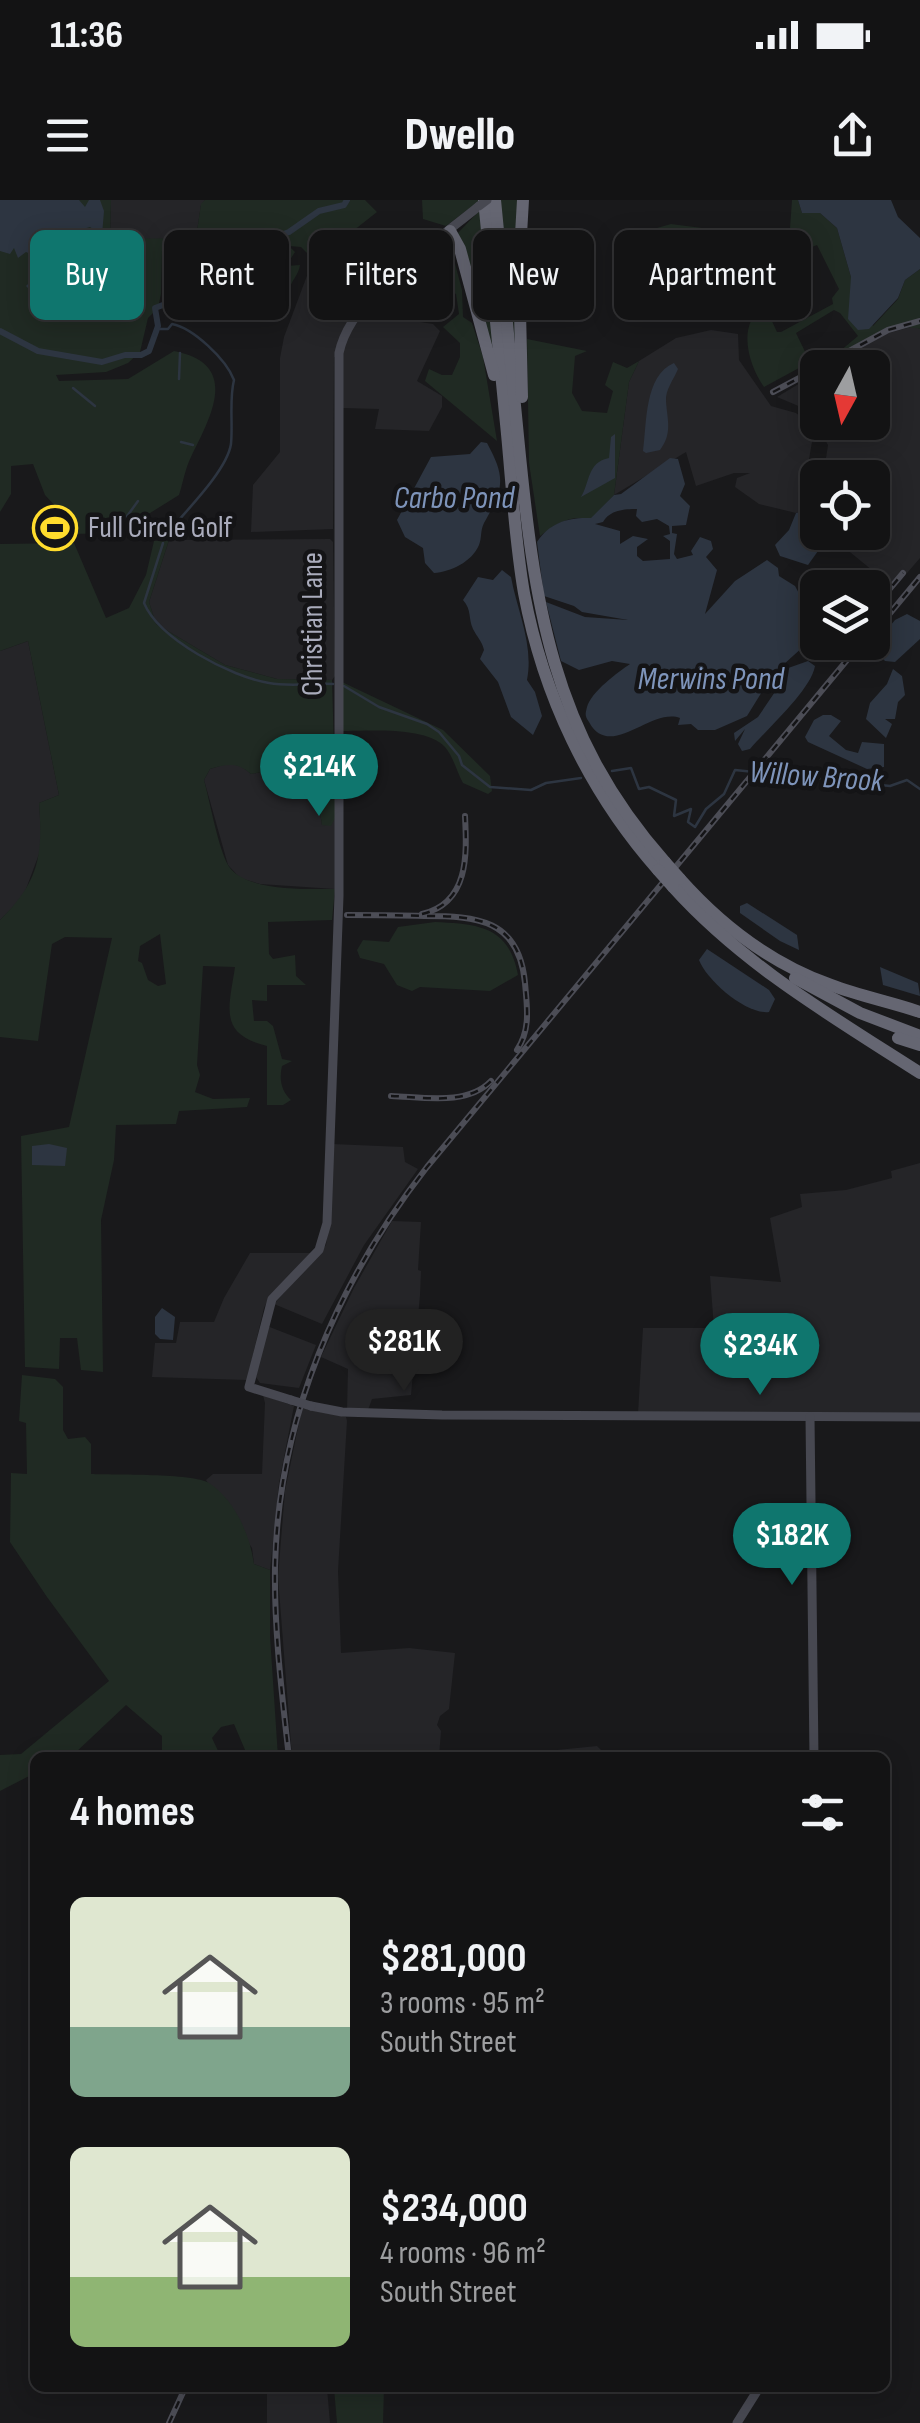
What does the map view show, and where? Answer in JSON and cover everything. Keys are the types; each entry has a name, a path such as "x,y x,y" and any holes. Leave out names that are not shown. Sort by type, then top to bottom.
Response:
{"highway":[{"path":"495,200 538,607 562,688 588,748 661,866"},
{"path":"523,200 519,270 523,484"},
{"path":"483,202 522,581 543,668 563,721 591,777 622,825 758,966 920,1073"},
{"path":"453,235 465,265 506,427"},
{"path":"676,883 767,954 806,975 920,1012"},
{"path":"723,921 751,948 806,984 874,1019 920,1036"},
{"path":"758,966 844,1014 920,1045"}],"main road":[{"name":"Christian Lane","path":"451,230 483,202"},
{"name":"Christian Lane","path":"354,320 339,353 340,881 326,1232 318,1250 272,1299 250,1387 342,1412 810,1417"},
{"path":"814,1752 810,1417 920,1417"},
{"path":"737,2423 757,2392"}],"shaded area":[{"path":"0,200 111,200 110,230 30,230 30,320 144,320 144,239 164,238 158,308 148,318 140,352 128,363 106,372 56,375 59,381 128,379 174,351 208,367 214,379 212,409 179,495 134,523 132,533 66,534 66,525 58,519 58,509 45,495 33,464 11,466 11,494 0,512"},
{"path":"111,200 205,200 197,230 164,230 164,241 144,240 144,230 110,230"},
{"path":"205,200 365,200 377,212 354,230 309,230 309,251 289,246 289,230 197,230 201,204"},
{"path":"422,200 479,201 446,226 423,219"},
{"path":"499,200 521,200 521,230 502,230"},
{"path":"792,200 798,200 802,213 820,213 837,228 851,277 873,326 898,299 905,280 920,269 920,329 896,329 853,350 841,350 858,336 834,310 796,333 804,350 800,350 800,367 764,387 750,356 751,320 771,320 777,332 781,332 811,320 811,316 833,304 832,298 839,289 817,245 811,247 811,230 790,228"},
{"path":"480,210 482,230 473,230 473,291 457,234"},
{"path":"671,224 702,228 657,230"},
{"path":"453,256 462,290 463,317 472,323 483,357 497,441 425,381 429,369 452,375 460,357 460,343 443,327 459,314"},
{"path":"300,265 299,269 289,291 289,266"},
{"path":"308,273 309,320 408,320 433,324 440,331 417,381 442,396 442,407 429,431 375,429 379,409 343,408 342,358 334,357 333,529 251,532 253,485 280,452 280,358"},
{"path":"481,320 491,320 496,374"},
{"path":"512,320 520,320 520,388"},
{"path":"914,326 920,329 920,558 894,588 890,585 890,570 872,570 847,550 890,550 890,460 832,460 826,458 825,440 890,440 890,350 856,350 882,335"},
{"path":"711,330 738,334 739,360 771,406 800,416 800,440 812,442 809,460 800,460 800,511 759,504 735,487 737,478 750,473 734,473 696,486 686,452 614,495 629,382 639,361 676,338"},
{"path":"527,339 587,351 575,356 572,393 582,411 607,413 613,391 605,385 613,362 627,368 639,361 629,382 614,495 591,519 564,521 540,536 529,463"},
{"path":"800,383 800,407 777,397"},
{"path":"330,539 335,676 332,680 277,679 225,665 156,624 149,602 169,540"},
{"path":"169,540 149,602 156,624 225,665 277,679 332,680 336,816 331,826 322,825 315,782 302,768 251,774 241,767 227,765 210,769 204,780 224,857 236,874 262,884 293,889 335,889 332,920 268,922 269,954 273,959 295,955 296,976 306,985 267,985 267,1001 252,1000 254,1021 267,1021 273,1026 282,1059 292,1061 282,1066 282,1084 291,1100 283,1105 267,1105 267,1046 240,1034 230,1017 235,967 203,966 197,1065 200,1075 195,1092 213,1099 250,1098 247,1107 179,1111 176,1124 116,1125 114,1160 101,1220 103,1372 81,1370 77,1338 60,1338 59,1369 25,1367 21,1136 69,1127 112,938 65,937 52,944 38,1041 0,1037 0,920 23,893 36,867 39,803 59,795 28,641 0,651 0,544 74,543 106,618 129,608 146,575 154,541","holes":["160,934 166,984 158,986 148,980 138,961 140,946"]},
{"path":"28,641 59,795 39,803 42,846 23,897 0,920 0,651"},
{"path":"342,682 443,730 490,776 492,791 488,794 463,783 448,751 436,740 396,731 342,731"},
{"path":"240,765 251,774 302,768 315,782 322,825 336,816 335,889 260,884 240,878 228,865 204,780 210,769"},
{"path":"435,922 478,927 499,937 514,959 518,975 490,991 420,987 412,991 397,985 384,964 360,958 357,950 363,940 389,942 398,927"},
{"path":"332,1144 403,1147 405,1162 418,1169 364,1245 322,1324 274,1304 326,1245"},
{"path":"920,1163 920,1414 638,1414 643,1328 714,1328 710,1276 781,1282 770,1218 802,1207 800,1194 846,1190 892,1178 891,1171"},
{"path":"392,1221 421,1222 420,1295 411,1395 372,1399 368,1410 347,1410 348,1369 321,1357"},
{"path":"250,1253 313,1253 270,1295 247,1380 152,1377 155,1343 176,1343 180,1322 214,1322"},
{"path":"267,1326 316,1345 299,1388 260,1383 256,1377"},
{"path":"22,1375 55,1379 63,1387 63,1430 68,1439 85,1437 91,1444 91,1474 200,1480 218,1490 234,1508 254,1564 270,1570 278,1752 246,1752 234,1724 221,1727 212,1738 219,1752 162,1752 162,1736 126,1705 76,1752 30,1752 30,1776 0,1791 0,1755 21,1754 109,1681 10,1542 11,1473 27,1474 26,1423 19,1421"},
{"path":"263,1395 294,1406 279,1483 270,1570 254,1564 252,1548 206,1480 213,1474 262,1474"},
{"path":"302,1408 346,1417 338,1571 341,1653 409,1648 455,1653 449,1709 437,1725 441,1731 439,1752 292,1752 278,1577 285,1491"},
{"path":"597,1746 603,1752 537,1752"},
{"path":"267,2392 327,2392 330,2423 267,2423"},
{"path":"334,2392 384,2392 383,2423 337,2423"}],"water":[{"path":"0,200 79,200 85,207 89,200 100,200 104,211 102,230 30,230 30,254 18,258 14,248 10,254 0,251"},
{"path":"798,200 891,200 898,217 920,238 920,269 905,280 898,298 869,329 858,330 848,319 851,277 837,228 820,213 802,213"},
{"path":"674,363 678,369 666,397 667,438 660,450 646,453 643,451 652,389 664,369"},
{"path":"615,434 615,478 581,497 593,468 609,458 611,437"},
{"name":"Carbo Pond","path":"481,442 487,443 500,474 496,501 471,556 453,568 434,573 425,563 423,548 405,537 397,520 431,457 470,454"},
{"name":"Merwins Pond","path":"670,458 678,459 685,484 680,496 690,506 686,525 672,526 672,533 677,534 674,554 677,559 693,555 691,551 700,537 711,541 713,549 706,557 717,570 705,614 735,581 767,560 778,568 779,576 795,586 800,595 800,650 773,674 747,716 715,730 678,725 680,718 669,717 608,736 598,733 588,720 587,707 594,695 630,664 612,661 579,670 561,661 546,602 585,617 628,620 582,612 544,596 537,542 554,525 591,518 614,495 621,494","holes":["637,509 636,516 642,522 657,519 669,526 670,534 663,536 670,541 670,559 643,561 637,556 637,547 648,539 633,536 620,544 620,531 595,524 622,510"]},
{"path":"800,512 800,550 818,550 808,565 780,556 775,545 789,530"},
{"path":"502,570 511,577 527,641 527,680 542,716 533,735 511,717 498,682 480,659 484,650 463,600 478,577 493,580"},
{"path":"907,614 920,621 920,639 895,662 885,661 890,660 890,626"},
{"path":"808,661 815,666 806,686 750,749 742,751 738,744 745,729 735,741 734,733 758,717 781,683 772,690 777,672"},
{"path":"893,669 902,676 905,695 898,702 895,719 885,719 892,724 886,738 866,719 870,703 887,684"},
{"path":"823,715 841,721 829,736 846,750 858,753 862,742 884,744 884,767 867,769 808,742 805,737 814,720"},
{"path":"747,903 797,935 799,950 740,913 740,906"},
{"path":"707,949 769,990 775,999 769,1012 750,1008 719,986 699,960"},
{"path":"880,967 918,983 920,996 883,985"},
{"path":"32,1146 67,1148 65,1166 32,1165"},
{"path":"162,1308 175,1317 173,1340 160,1339 155,1334 155,1317"}],"waterway":[{"path":"0,331 38,351 102,362 141,355 149,351 158,326 155,308 176,300 169,286 173,276 186,276 207,308 215,310 221,301 227,272 239,251 289,232 319,211 344,205 347,200"},
{"name":"Willow Brook","path":"157,329 168,329 172,324 189,331 216,354 234,380 228,454 170,530"},
{"path":"179,379 180,353"},
{"path":"73,388 95,406"},
{"path":"181,442 193,445"},
{"path":"125,519 138,501"},
{"name":"Willow Brook","path":"163,543 144,603 152,617 180,643 217,665 253,679 285,685 333,684"},
{"name":"Willow Brook","path":"344,686 379,707 439,732 462,765 490,787 531,790 546,783 581,778"},
{"name":"Willow Brook","path":"612,771 631,768 639,789 649,787 676,800 674,816 691,809 688,822 695,827 706,809 724,794 735,770 890,786 907,780 920,789"}],"railway":[{"path":"851,350 888,330 920,321"},
{"path":"773,392 800,378"},
{"path":"890,589 903,573"},
{"path":"890,613 920,577"},
{"path":"288,1752 276,1615 279,1512 287,1458 301,1406 340,1305 366,1257 427,1167 847,660"},
{"path":"422,914 449,900 457,888 465,861 465,816"},
{"path":"347,915 461,917 478,920 504,934 521,962 525,983 526,1026 517,1050"},
{"path":"391,1096 457,1097 491,1081"},
{"path":"169,2423 183,2392"}],"place":[{"name":"Full Circle Golf","path":"55,528"}]}
